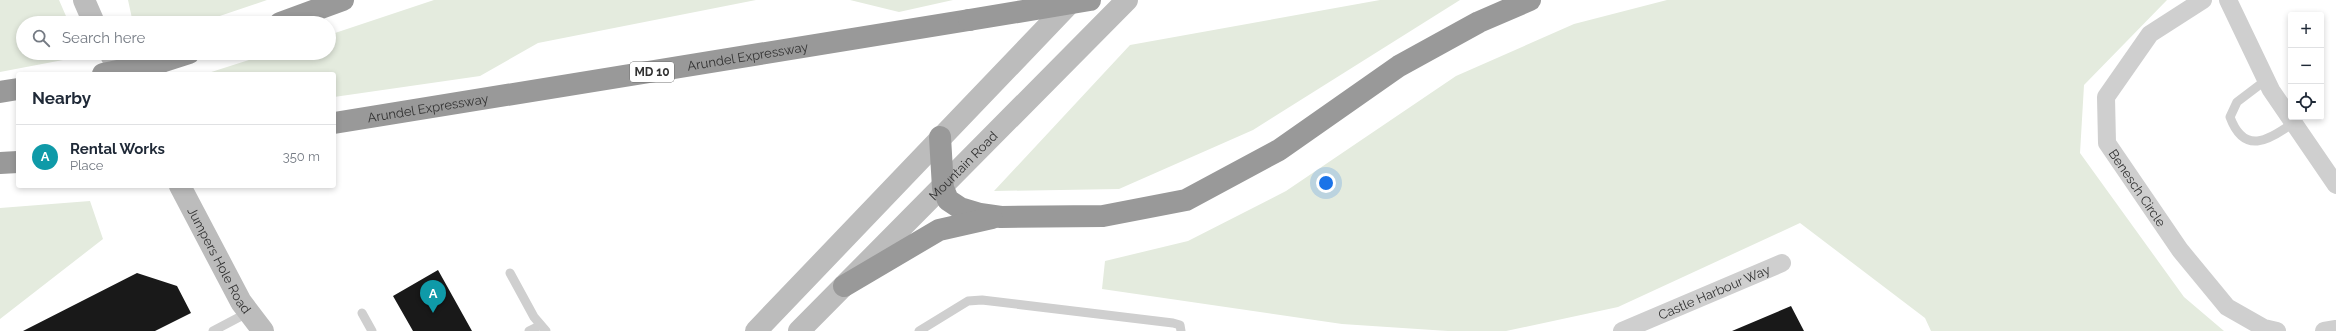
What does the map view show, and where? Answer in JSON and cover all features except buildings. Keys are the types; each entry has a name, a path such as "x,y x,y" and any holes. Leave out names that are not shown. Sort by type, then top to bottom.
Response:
{"highway":[{"path":"299,16 343,0"},
{"name":"Arundel Expressway","path":"336,123 1090,0"},
{"path":"940,137 942,188 948,200 960,208 980,214 1001,216 1103,216 1186,200 1279,150 1399,66 1479,22 1530,0"},
{"path":"114,72 167,60"},
{"path":"0,92 16,89"},
{"path":"0,163 16,162"},
{"path":"844,286 939,230 1001,216"}],"main road":[{"path":"84,0 91,16"},
{"path":"756,331 940,137 1073,0"},
{"name":"Mountain Road","path":"799,331 1127,0"},
{"path":"114,60 120,72"},
{"name":"Jumpers Hole Road","path":"181,188 241,302 263,331"}],"street":[{"name":"Benesch Circle","path":"2203,0 2150,34 2106,97 2107,143 2180,250 2227,307 2271,330"},
{"path":"2228,0 2266,80 2293,123 2336,185"},
{"name":"Castle Harbour Way","path":"1622,331 1650,326 1782,263"},
{"path":"2324,331 2336,329"}],"lane":[{"path":"2266,80 2237,102 2230,117 2235,131 2246,140 2261,141 2279,133 2293,123"},
{"path":"510,273 534,317 544,328"},
{"path":"919,331 968,301 982,300 1173,323 1180,325 1181,331"},
{"path":"213,331 249,312"},
{"path":"362,313 372,331"},
{"path":"529,331 544,328"}],"shaded area":[{"path":"0,0 59,0 66,16 16,16 16,60 63,60 0,72"},
{"path":"128,0 267,0 220,16 131,16"},
{"path":"434,0 756,0 538,43 480,76 336,97 336,72 211,72 249,60 336,60 336,33"},
{"path":"850,0 953,0 899,12"},
{"path":"1380,0 1460,0 1253,130 1119,189 994,191 1130,45"},
{"path":"1667,0 2167,0 2084,85 2080,153 2184,297 2224,331 1931,331 1925,318 1800,223 1618,307 1506,331 1448,331 1342,324 1102,289 1105,261 1188,241 1286,191 1456,76 1574,24"},
{"path":"90,201 103,239 0,319 0,208"}],"place":[{"name":"Rental Works","path":"433,313"}]}
